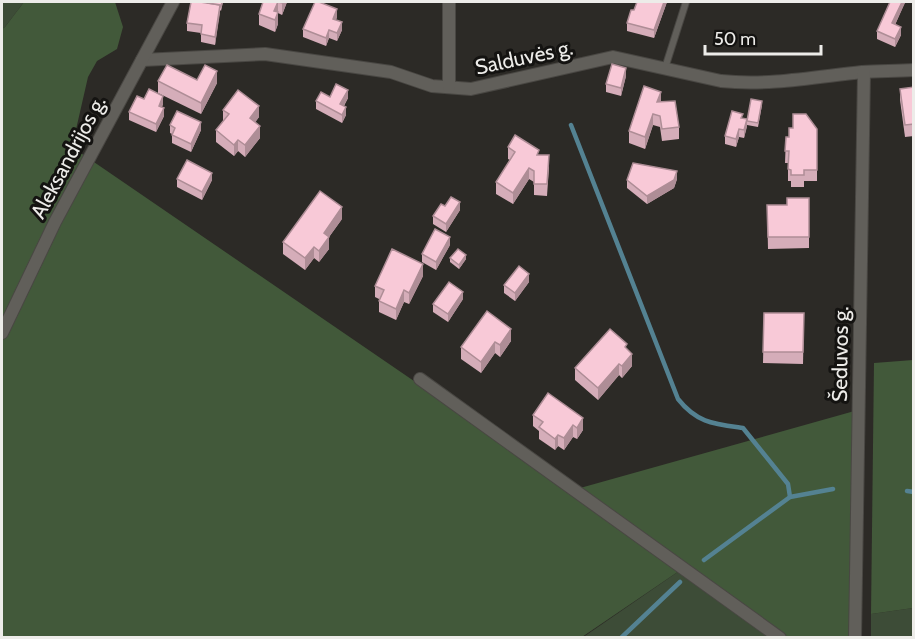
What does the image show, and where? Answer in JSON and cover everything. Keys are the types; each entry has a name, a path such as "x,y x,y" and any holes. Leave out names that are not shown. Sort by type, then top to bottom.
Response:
{"street":[{"name":"Aleksandrijos g.","path":"2,333 56,222 173,2"},
{"path":"449,2 449,87"},
{"name":"Salduvės g.","path":"142,60 265,54 391,72 432,86 471,89 613,57 740,83 914,70"},
{"name":"Šeduvos g.","path":"855,638 864,72"},
{"path":"423,375 780,638"}],"lane":[{"path":"665,68 686,2"}],"green space":[{"path":"2,2 24,2 2,29"},
{"path":"24,2 115,2 123,27 117,49 97,61 88,77 72,147 573,490 858,410 856,637 780,637 682,569 582,637 2,637 2,29"},
{"path":"913,360 913,608 871,614 874,363"},
{"path":"682,569 780,638 582,638"},
{"path":"913,608 913,637 871,637 871,614"}],"building":[{"path":"191,2 220,5 215,37 201,34 202,25 187,23"},
{"path":"209,2 222,2 221,7 220,5"},
{"path":"263,2 278,2 274,11 278,12 275,20 259,14"},
{"path":"315,2 337,9 333,19 342,22 337,33 329,30 326,38 303,29"},
{"path":"637,2 664,2 654,30 627,23 631,10 634,10"},
{"path":"890,2 902,2 892,23 901,27 895,39 877,31"},
{"path":"612,64 626,68 621,88 606,84"},
{"path":"167,65 197,80 205,65 217,71 201,103 158,81"},
{"path":"336,84 348,90 340,104 346,107 342,115 316,101 321,92 330,97"},
{"path":"644,86 661,92 657,102 675,101 679,127 662,129 660,116 653,114 645,137 629,131"},
{"path":"914,87 914,124 905,125 900,89"},
{"path":"149,89 163,96 159,106 164,108 156,124 129,112 137,96 144,99"},
{"path":"238,90 259,106 250,118 260,126 245,145 238,140 234,145 216,130 229,114 223,110"},
{"path":"751,99 762,101 758,123 747,121"},
{"path":"177,111 201,122 191,144 172,135 175,128 170,125"},
{"path":"732,111 743,114 741,118 747,119 744,130 739,129 736,139 725,136"},
{"path":"793,114 806,114 817,129 817,170 804,170 804,175 791,175 791,170 788,169 789,151 785,151 786,137 789,137 789,128 793,128"},
{"path":"515,135 539,150 537,155 549,155 547,184 534,184 534,171 529,168 513,193 496,182 515,152 508,147"},
{"path":"187,160 212,173 202,192 177,179"},
{"path":"633,163 677,171 674,180 647,196 627,180"},
{"path":"320,191 342,207 324,233 329,237 319,251 314,247 305,258 283,242"},
{"path":"451,197 460,202 446,224 433,216 441,204 445,206"},
{"path":"787,198 809,198 809,237 768,237 767,205 787,205"},
{"path":"435,229 450,237 436,262 422,254"},
{"path":"392,249 423,264 409,293 404,290 396,309 379,301 384,290 375,286"},
{"path":"458,249 466,255 459,265 450,258"},
{"path":"519,266 529,274 515,293 504,285"},
{"path":"449,282 463,292 448,314 433,304"},
{"path":"487,311 511,329 500,345 495,342 481,362 461,347"},
{"path":"764,313 804,313 803,352 763,352"},
{"path":"610,329 627,344 625,347 632,354 622,366 619,364 598,388 575,368"},
{"path":"548,393 583,418 577,428 573,425 564,438 558,435 555,439 539,427 543,422 533,415"}],"waterway":[{"path":"571,125 678,399 699,418 743,428 788,484 790,497"},
{"path":"704,560 790,497 833,489"},
{"path":"907,491 914,492"},
{"path":"621,638 680,582"}]}
